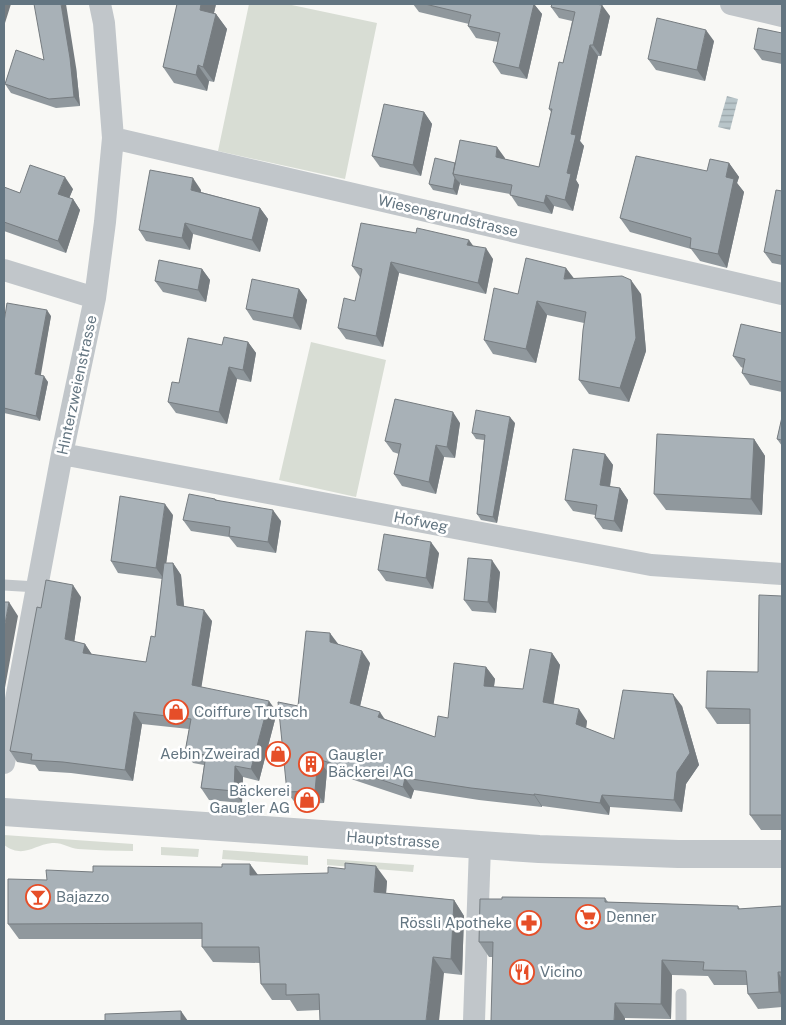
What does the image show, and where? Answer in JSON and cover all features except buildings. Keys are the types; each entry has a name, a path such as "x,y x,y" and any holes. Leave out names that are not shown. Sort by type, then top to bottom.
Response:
{"street":[{"name":"Hinterzweienstrasse","path":"4,763 62,454 96,298 113,138 104,23 100,4"},
{"path":"731,4 782,16"},
{"name":"Wiesengrundstrasse","path":"113,138 782,294"},
{"path":"4,270 96,298"},
{"name":"Hofweg","path":"62,454 651,565 782,574"},
{"name":"Hauptstrasse","path":"4,812 480,846 668,854 782,854"},
{"path":"474,1021 480,846"}],"lane":[{"path":"4,586 37,587"},
{"path":"681,994 681,1021"}],"shaded area":[{"path":"249,4 287,4 377,23 345,179 218,151"},
{"path":"727,96 738,99 730,130 718,127"},
{"path":"311,342 386,360 356,497 279,480"},
{"path":"4,835 133,844 133,851 78,849 52,843 17,851 4,845"},
{"path":"161,847 199,849 198,857 161,855"},
{"path":"223,850 308,856 308,865 222,859"},
{"path":"327,859 414,865 413,872 327,865"}],"place":[{"name":"Coiffure Trutsch","path":"176,712"},
{"name":"Aebin Zweirad","path":"278,754"},
{"name":"Gaugler Bäckerei AG","path":"311,764"},
{"name":"Bäckerei Gaugler AG","path":"307,800"},
{"name":"Bajazzo","path":"38,897"},
{"name":"Denner","path":"588,917"},
{"name":"Rössli Apotheke","path":"529,923"},
{"name":"Vicino","path":"522,972"}]}
